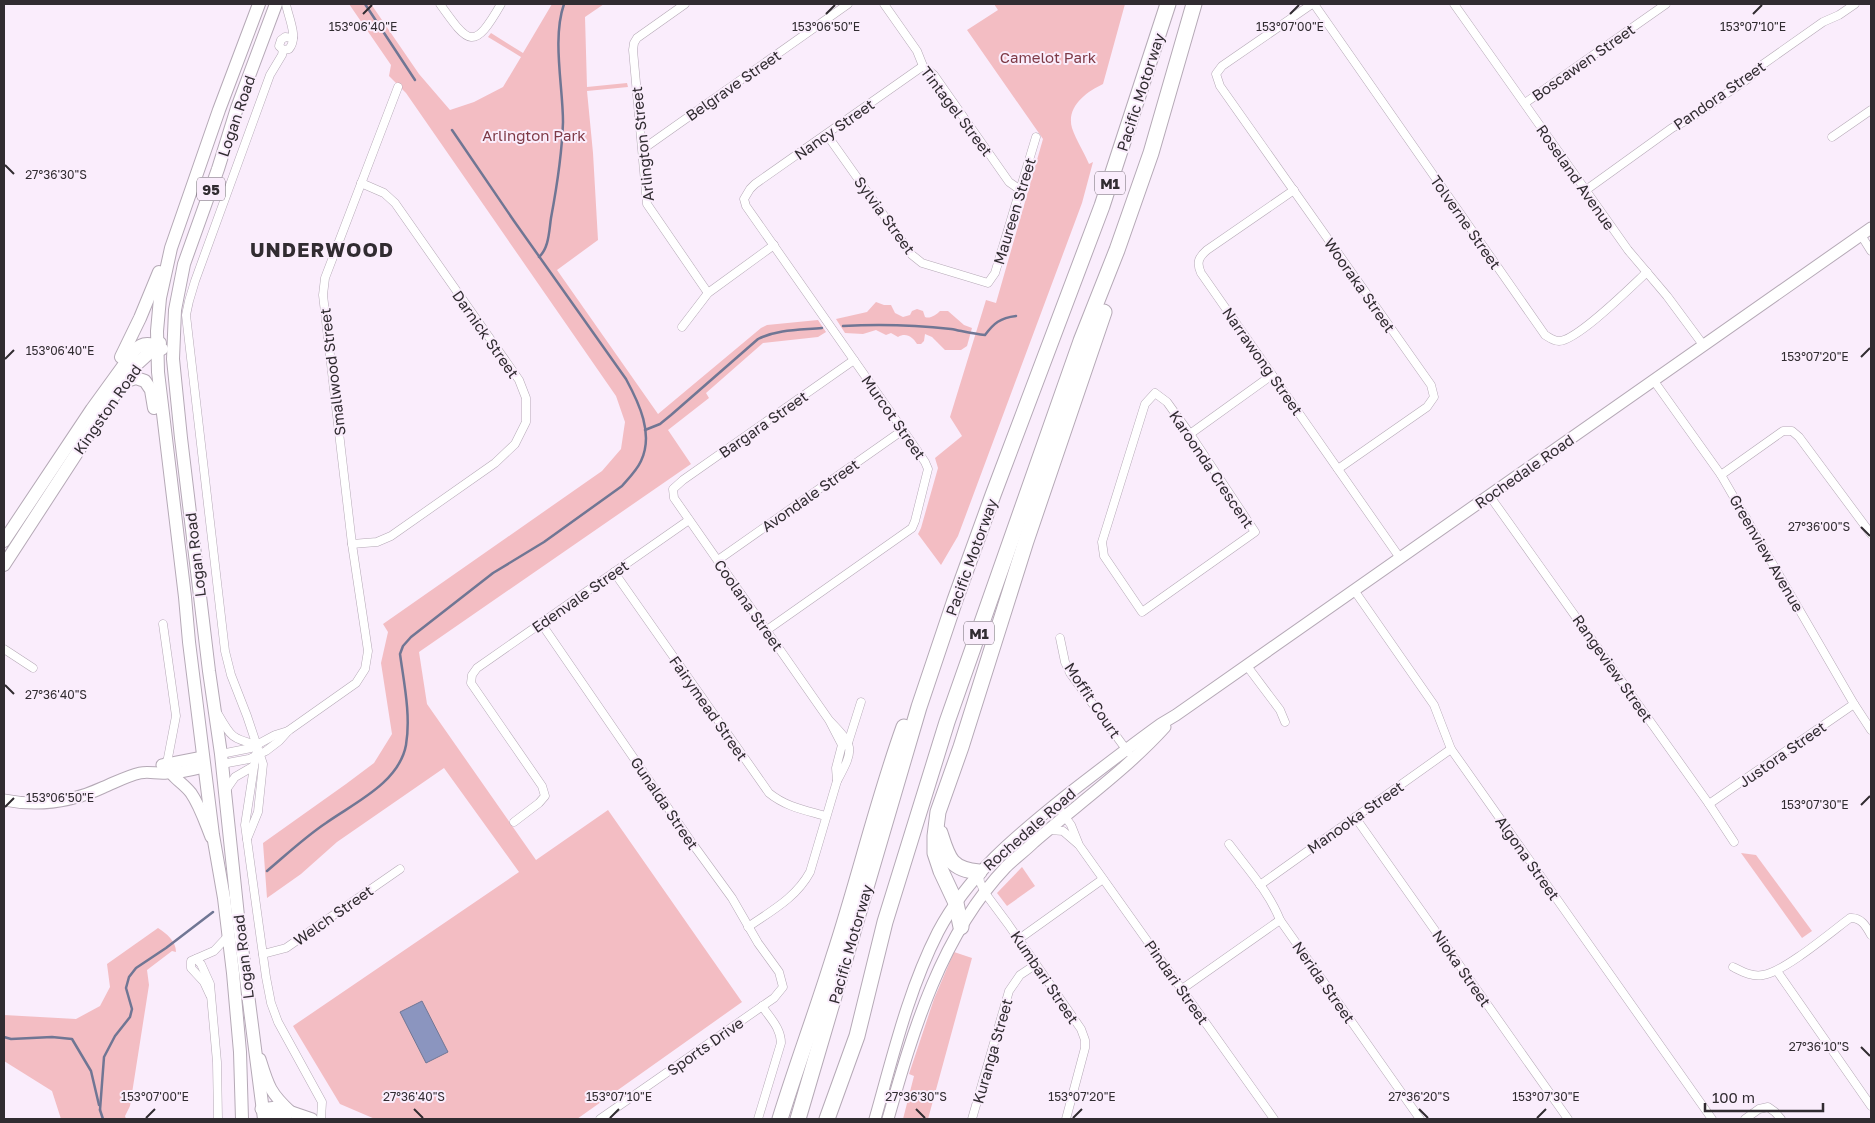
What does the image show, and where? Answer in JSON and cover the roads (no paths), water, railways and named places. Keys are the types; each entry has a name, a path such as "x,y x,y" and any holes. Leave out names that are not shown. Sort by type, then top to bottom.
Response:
{"highway":[{"name":"Pacific Motorway","path":"798,1119 919,707 993,495 1102,206 1168,4"},
{"name":"Pacific Motorway","path":"827,1119 857,1036 884,922 947,722 1082,341 1117,250 1151,153 1194,4"},
{"path":"961,927 956,903 937,861 934,845 936,824 943,796 961,747 1050,467 1144,200 1151,153"},
{"path":"780,1119 800,1055 835,956 896,748 958,570 993,495"},
{"path":"936,824 950,860 963,870 979,872"}],"main road":[{"name":"Logan Road","path":"242,1119 240,1052 228,936 204,762 157,346 160,298 171,248 258,4"},
{"name":"Logan Road","path":"260,1113 222,759 209,671 173,359 174,322 184,264 218,169 237,108 276,4"},
{"name":"Rochedale Road","path":"875,1119 920,969 942,925 956,903 979,872 1002,848 1126,749 1871,228"},
{"name":"95","path":"92,409 98,393 131,339 156,278 171,248"},
{"name":"95","path":"157,346 174,322"},
{"name":"Kingston Road","path":"4,541 92,409 136,348 146,343 157,346"},
{"path":"157,346 173,359"},
{"name":"Kingston Road","path":"4,565 123,382 137,364 157,346"},
{"path":"123,382 137,378 146,382 152,394 156,416 166,435"},
{"name":"Rochedale Road","path":"888,1119 922,1013 941,966 961,927 985,893 1006,867 1134,759 1176,715"},
{"path":"4,800 42,804 68,800 88,794 130,776 222,759"},
{"path":"168,768 192,795 215,848"},
{"path":"252,1033 270,1089 288,1115"},
{"path":"240,1052 250,1095 260,1113 277,1107 288,1115 312,1119"}],"street":[{"name":"Logan Road","path":"247,839 258,809 263,770 258,755 258,745 230,675 225,651 186,315 195,281 260,102 271,73 282,55 283,50 279,46 281,40 285,37 293,38 286,4"},
{"path":"440,4 460,32 467,36 475,37 484,32 501,4"},
{"name":"Arlington Street","path":"686,4 637,38 634,43 636,85 647,204 708,292"},
{"name":"Belgrave Street","path":"643,149 848,4"},
{"name":"Tintagel Street","path":"884,4 917,51 922,66 934,75 1009,182 1019,189"},
{"name":"Wooraka Street","path":"1313,4 1222,66 1216,74 1220,86 1431,385 1434,397 1427,407 1338,469"},
{"name":"Tolverne Street","path":"1313,4 1545,335 1552,340 1567,339 1605,312 1647,272"},
{"name":"Boscawen Street","path":"1524,103 1666,4"},
{"name":"Pandora Street","path":"1586,190 1672,128 1691,118 1749,78 1762,65 1823,22 1839,15 1855,4"},
{"name":"Roseland Avenue","path":"1457,5 1628,250 1667,296 1704,346"},
{"name":"Nancy Street","path":"746,194 755,184 827,135 922,66"},
{"name":"Smallwood Street","path":"288,731 356,682 366,669 368,651 352,544 323,295 325,278 398,87"},
{"path":"1832,137 1871,110"},
{"name":"Sylvia Street","path":"827,135 912,255 922,263 988,283"},
{"name":"Maureen Street","path":"988,283 995,273 1036,137"},
{"name":"Darnick Street","path":"352,544 377,542 391,536 471,480 495,463 515,444 526,422 526,398 519,380 395,203 384,193 361,183"},
{"name":"Narrawong Street","path":"1294,190 1207,250 1198,261 1201,273 1400,558"},
{"name":"Murcot Street","path":"746,194 744,199 746,206 903,430 928,469 918,512 912,528 767,630"},
{"path":"1860,235 1871,251"},
{"path":"682,327 708,292 774,245"},
{"name":"Bargara Street","path":"673,489 682,480 854,360"},
{"path":"1190,434 1272,375"},
{"name":"Greenview Avenue","path":"1654,380 1721,474 1854,704 1871,730"},
{"name":"Karoonda Crescent","path":"1155,393 1167,402 1190,434 1255,532 1142,612 1104,556 1102,542 1145,404 1155,393"},
{"name":"Avondale Street","path":"718,560 903,430"},
{"path":"1721,474 1773,436 1783,430 1792,431 1799,437 1871,534"},
{"name":"Coolana Street","path":"673,489 674,498 845,744"},
{"name":"Rangeview Street","path":"1489,495 1710,804 1734,842"},
{"name":"Edenvale Street","path":"514,822 540,803 544,796 542,786 471,683 472,674 477,668 689,520"},
{"name":"Fairymead Street","path":"614,572 769,793 780,802 792,807 826,816"},
{"name":"Algona Street","path":"1354,590 1434,705 1451,749 1712,1119"},
{"name":"Gunalda Street","path":"541,623 732,898 748,927 779,972 783,987"},
{"path":"163,624 176,716 168,768"},
{"name":"Moffit Court","path":"1060,638 1065,662 1070,673 1134,759"},
{"path":"4,649 33,668"},
{"path":"1247,666 1280,710 1285,722"},
{"path":"748,927 794,895 804,884 810,872 836,781 844,767 849,749 845,744 855,724 861,702"},
{"name":"Justora Street","path":"1710,804 1854,704"},
{"path":"215,709 232,736 240,741 258,745"},
{"name":"Coolana Street","path":"829,720 839,731 845,744"},
{"path":"839,731 855,724"},
{"path":"222,759 288,731"},
{"path":"222,759 258,755 276,743 288,731"},
{"name":"Manooka Street","path":"1260,885 1451,749"},
{"name":"Logan Road","path":"258,755 254,766 245,819 272,1008 282,1032 321,1100 323,1109 322,1119"},
{"path":"225,791 235,777 254,766"},
{"name":"Pindari Street","path":"1056,804 1065,816 1079,845 1274,1119"},
{"name":"Nioka Street","path":"1355,817 1568,1119"},
{"name":"Pindari Street","path":"1048,830 1057,829 1063,831 1079,845"},
{"name":"Nerida Street","path":"1229,844 1260,885 1280,920 1420,1119"},
{"name":"Welch Street","path":"263,954 286,948 400,868"},
{"name":"Kumbari Street","path":"979,872 980,882 985,893 1081,1029 1084,1048 1066,1119"},
{"path":"1019,939 1103,879"},
{"path":"1733,967 1746,974 1761,975 1777,971 1850,918 1860,920 1871,934"},
{"path":"1182,989 1280,920"},
{"path":"218,1119 217,1062 211,999 204,982 190,965 193,960 219,947 228,936"},
{"name":"Kuranga Street","path":"972,1119 1009,991 1020,976 1035,965"},
{"path":"1777,971 1871,1106"},
{"name":"Sports Drive","path":"600,1119 762,1006 778,994 783,987"},
{"path":"758,1119 781,1043 781,1035 778,1029 762,1006"},
{"path":"1745,1119 1759,1110 1768,1107 1776,1112 1781,1119"}],"water":[{"path":"422,1001 448,1052 426,1063 400,1012"}],"waterway":[{"path":"365,4 415,80"},
{"path":"539,257 545,249 548,239 562,146 563,108 558,47 564,4"},
{"path":"267,871 318,828 374,791 385,781 402,758 406,745 408,723 400,654 403,646 411,637 493,573 544,542 622,486 637,468 645,451 646,440 643,419 636,398 626,379 452,130"},
{"path":"843,326 884,325 924,327 951,329 985,335 998,322 1016,316"},
{"path":"645,430 660,424 758,339 781,332 822,328"},
{"path":"100,1110 104,1057 115,1036 130,1017 132,1009 126,988 129,977 136,968 213,912"},
{"path":"4,1037 11,1039 52,1037 72,1039 91,1071 99,1105"},
{"path":"100,1110 103,1119"}],"district":[{"name":"UNDERWOOD","path":"322,249"}],"park label":[{"name":"Camelot Park","path":"1048,57"},
{"name":"Arlington Park","path":"534,135"}]}
